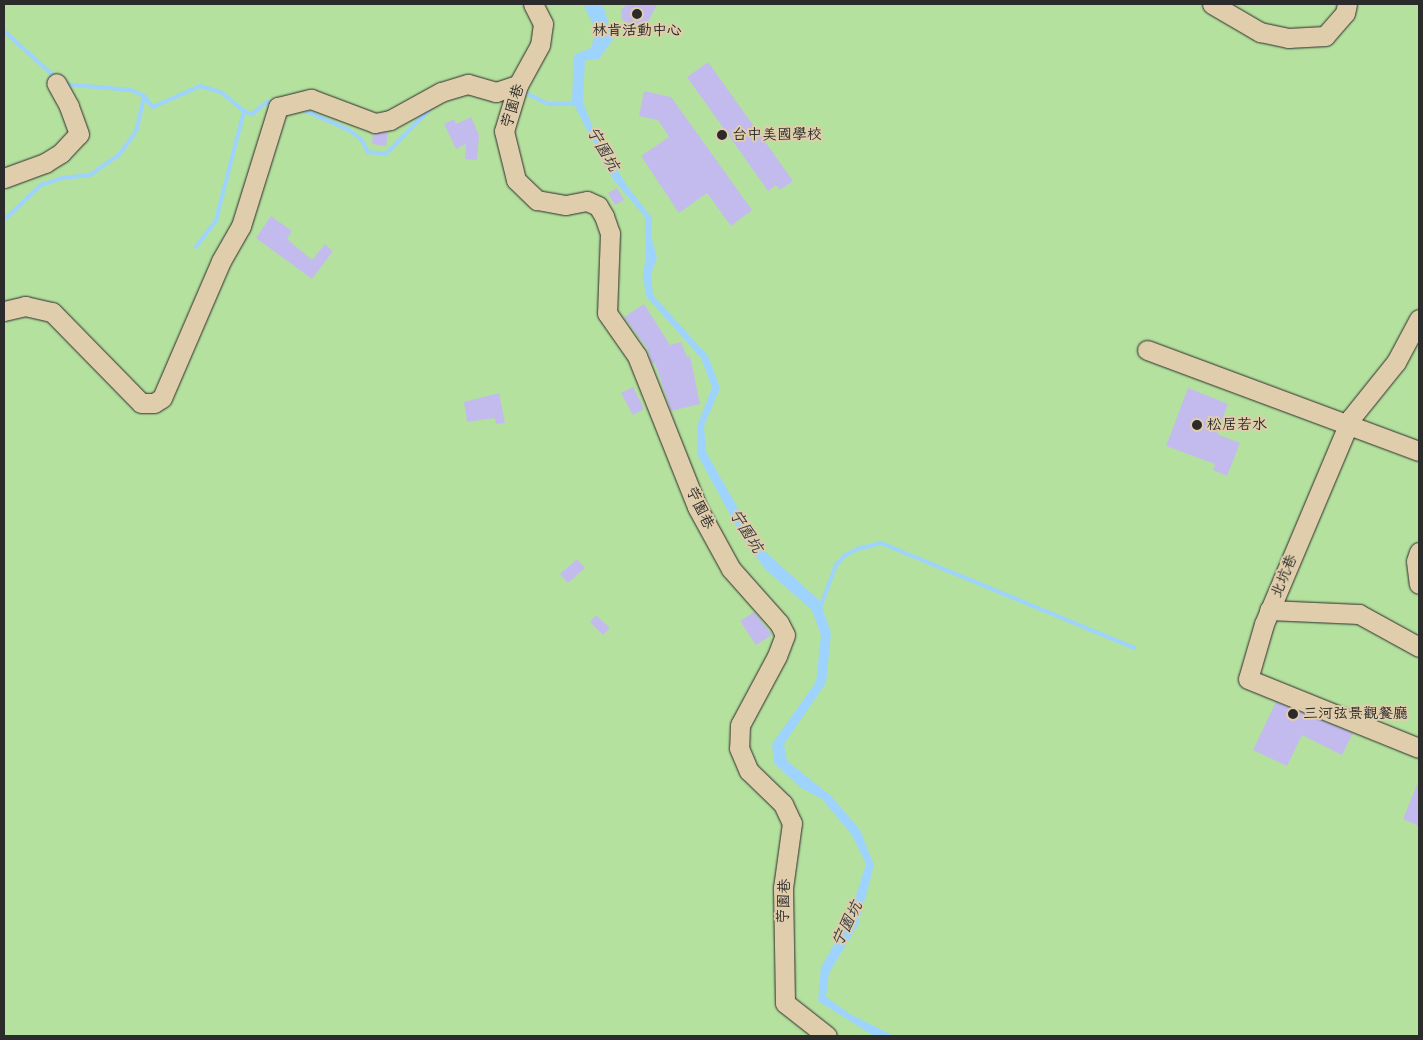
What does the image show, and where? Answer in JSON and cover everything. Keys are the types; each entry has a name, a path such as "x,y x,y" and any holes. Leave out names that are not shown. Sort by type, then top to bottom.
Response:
{"street":[{"name":"苧園巷","path":"533,4 543,24 540,45 518,85 504,131 516,180 538,200 566,205 588,201 598,206 604,216 610,233 607,313 636,356 698,507 731,569 779,623 785,635 777,656 740,725 739,748 749,771 783,804 792,823 782,888 785,1003 827,1036"},
{"path":"1212,4 1260,32 1288,38 1325,36 1346,13 1347,4"},
{"path":"4,178 45,163 61,153 79,134 69,106 56,83"},
{"path":"4,311 25,306 52,312 141,403 154,403 162,398 221,260 241,226 278,107 311,99 375,123 390,120 441,92 468,84 496,92 518,85"},
{"name":"北坑巷","path":"1419,319 1396,362 1348,426 1269,610 1248,679 1419,748"},
{"path":"1147,350 1419,451"},
{"path":"1419,552 1416,561 1419,584"},
{"path":"1269,610 1359,614 1419,647"}],"green space":[{"path":"4,4 1419,4 1419,1036 4,1036"}],"water":[{"name":"宁園坑","path":"583,4 600,4 604,8 613,39 599,59 585,60 583,102 596,136 628,187 652,218 651,236 657,257 651,275 653,295 708,356 720,388 704,426 706,452 739,510 750,538 820,601 831,633 826,683 784,744 787,761 831,796 860,830 874,865 858,925 829,973 826,997 850,1014 894,1036 874,1036 818,1001 821,967 848,921 866,864 852,835 822,799 800,787 774,763 772,744 816,682 821,636 812,610 766,570 745,542 697,454 698,424 712,387 701,358 646,296 643,275 646,257 645,217 612,178 572,101 574,55 591,48 596,31"}],"building":[{"name":"林肯活動中心","path":"627,4 657,4 644,30 622,20 621,10"},
{"path":"708,62 793,181 780,190 776,185 768,191 687,77"},
{"path":"644,91 671,97 752,210 731,226 707,193 679,213 641,156 669,137 658,120 639,116"},
{"path":"471,117 479,135 477,160 465,159 466,144 456,149 444,124 454,119 456,124"},
{"path":"388,132 386,146 372,144 373,134"},
{"path":"617,188 624,200 615,205 608,193"},
{"path":"271,216 292,231 287,239 312,260 325,244 333,251 312,279 256,238"},
{"path":"644,304 670,345 681,342 687,357 690,356 700,404 671,411 655,363 652,364 647,348 624,317"},
{"path":"633,387 644,409 633,415 621,393"},
{"name":"松居若水","path":"1188,388 1228,404 1217,434 1240,443 1227,476 1213,470 1215,464 1166,446"},
{"path":"499,393 505,423 496,424 495,418 467,422 464,402"},
{"path":"577,559 585,568 568,583 560,574"},
{"path":"754,612 772,635 756,645 740,621"},
{"path":"596,615 610,628 603,635 590,622"},
{"name":"三河弦景觀餐廳","path":"1276,702 1353,733 1342,755 1302,735 1287,766 1253,750"},
{"path":"1419,780 1419,826 1403,819"}],"waterway":[{"path":"4,31 56,78"},
{"path":"63,84 131,90 144,96 153,107 200,86 221,92 244,111 252,114 267,102 275,103"},
{"path":"523,92 549,104 576,103"},
{"path":"4,220 41,185 62,178 90,175 119,155 136,132 144,96"},
{"path":"301,109 349,130 361,139 368,152 386,154 435,104"},
{"path":"196,247 216,220 244,111"},
{"path":"820,608 836,565 844,556 857,549 881,543 1134,648"}],"place":[{"name":"林肯活動中心","path":"637,14"},
{"name":"台中美國學校","path":"722,135"},
{"name":"松居若水","path":"1197,425"},
{"name":"三河弦景觀餐廳","path":"1293,714"}]}
